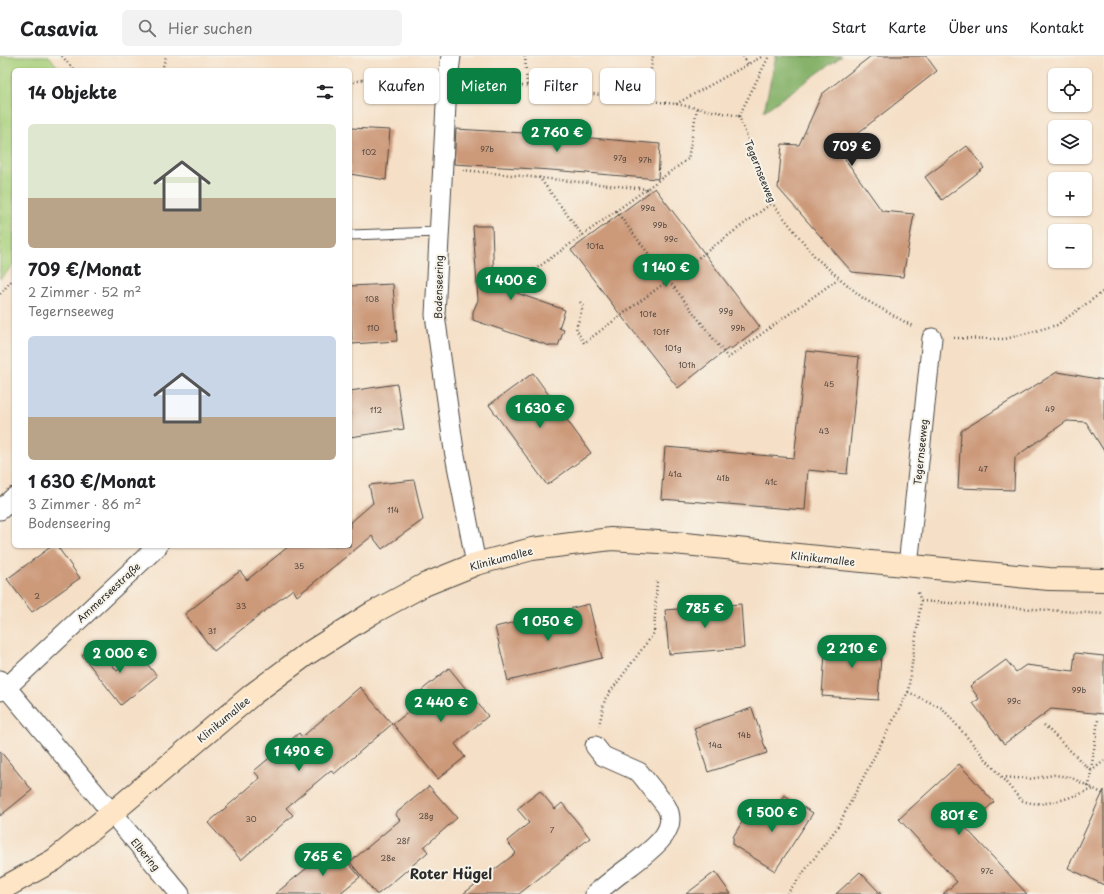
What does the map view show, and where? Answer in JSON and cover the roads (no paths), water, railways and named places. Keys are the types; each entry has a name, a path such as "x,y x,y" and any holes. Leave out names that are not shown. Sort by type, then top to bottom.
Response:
{"street":[{"name":"Bodenseering","path":"451,56 447,86 435,315 454,450 476,564"},
{"name":"Tegernseeweg","path":"908,566 932,338"},
{"path":"0,510 12,499"},
{"name":"Klinikumallee","path":"0,890 54,860 253,694 307,654 379,609 424,585 476,564 532,549 611,539 682,544 1049,579 1104,580"},
{"name":"Ammerseestraße","path":"112,813 2,686 156,548"},
{"path":"595,746 603,756 639,772 666,806 670,820 665,833 656,845 595,894"},
{"name":"Elbering","path":"112,813 180,894"}],"lane":[{"path":"352,235 439,232"}],"district":[{"name":"Roter Hügel","path":"451,873"}]}
